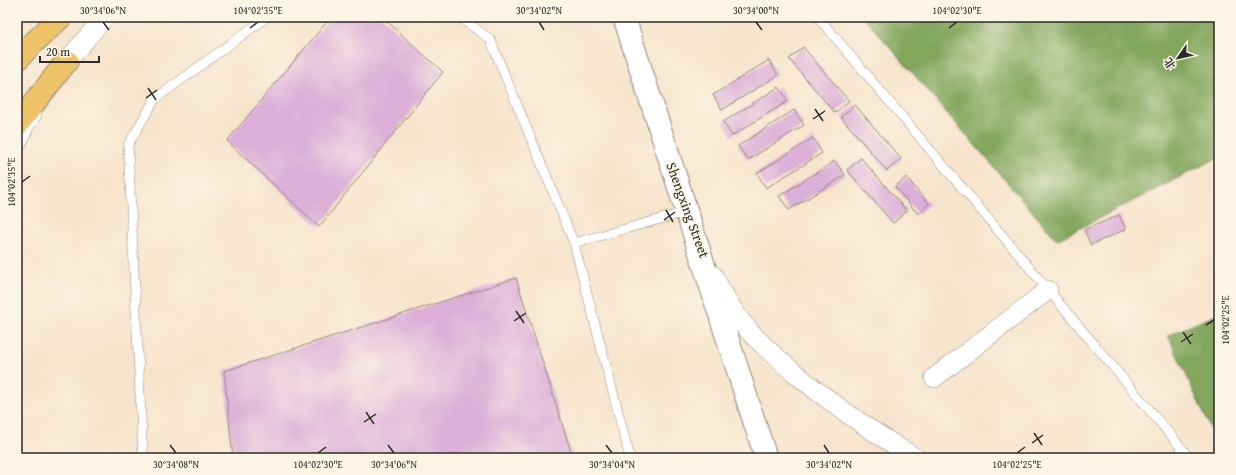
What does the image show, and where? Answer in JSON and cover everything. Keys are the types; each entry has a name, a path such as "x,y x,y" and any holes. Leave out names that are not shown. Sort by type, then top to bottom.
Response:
{"highway":[{"path":"17,60 61,17"},
{"path":"17,126 67,61"}],"street":[{"path":"17,143 25,124 67,61 105,17"},
{"name":"Shengxing Street","path":"624,17 686,212 700,251 723,294 745,326 779,360 821,395 875,433 916,458"},
{"path":"700,251 766,458"},
{"path":"934,378 1048,290"}],"lane":[{"path":"143,458 128,145 155,99 267,17"},
{"path":"459,17 490,39 574,243 630,458"},
{"path":"818,17 1190,458"},
{"path":"574,243 686,212"}],"green space":[{"path":"864,17 1219,17 1219,157 1057,240"},
{"path":"1219,314 1219,447 1168,335"}],"building":[{"path":"331,17 382,17 443,72 319,227 227,141"},
{"path":"803,47 849,101 835,113 789,59"},
{"path":"769,60 778,75 722,110 713,95"},
{"path":"779,87 788,101 732,136 723,122"},
{"path":"855,105 901,159 887,171 841,117"},
{"path":"794,110 804,125 748,160 738,146"},
{"path":"813,138 822,153 766,188 757,173"},
{"path":"861,158 907,211 893,223 847,170"},
{"path":"835,161 845,175 789,210 779,196"},
{"path":"906,177 929,204 918,214 895,187"},
{"path":"1119,215 1126,229 1091,245 1084,230"},
{"path":"516,278 573,458 233,458 224,371"}]}
